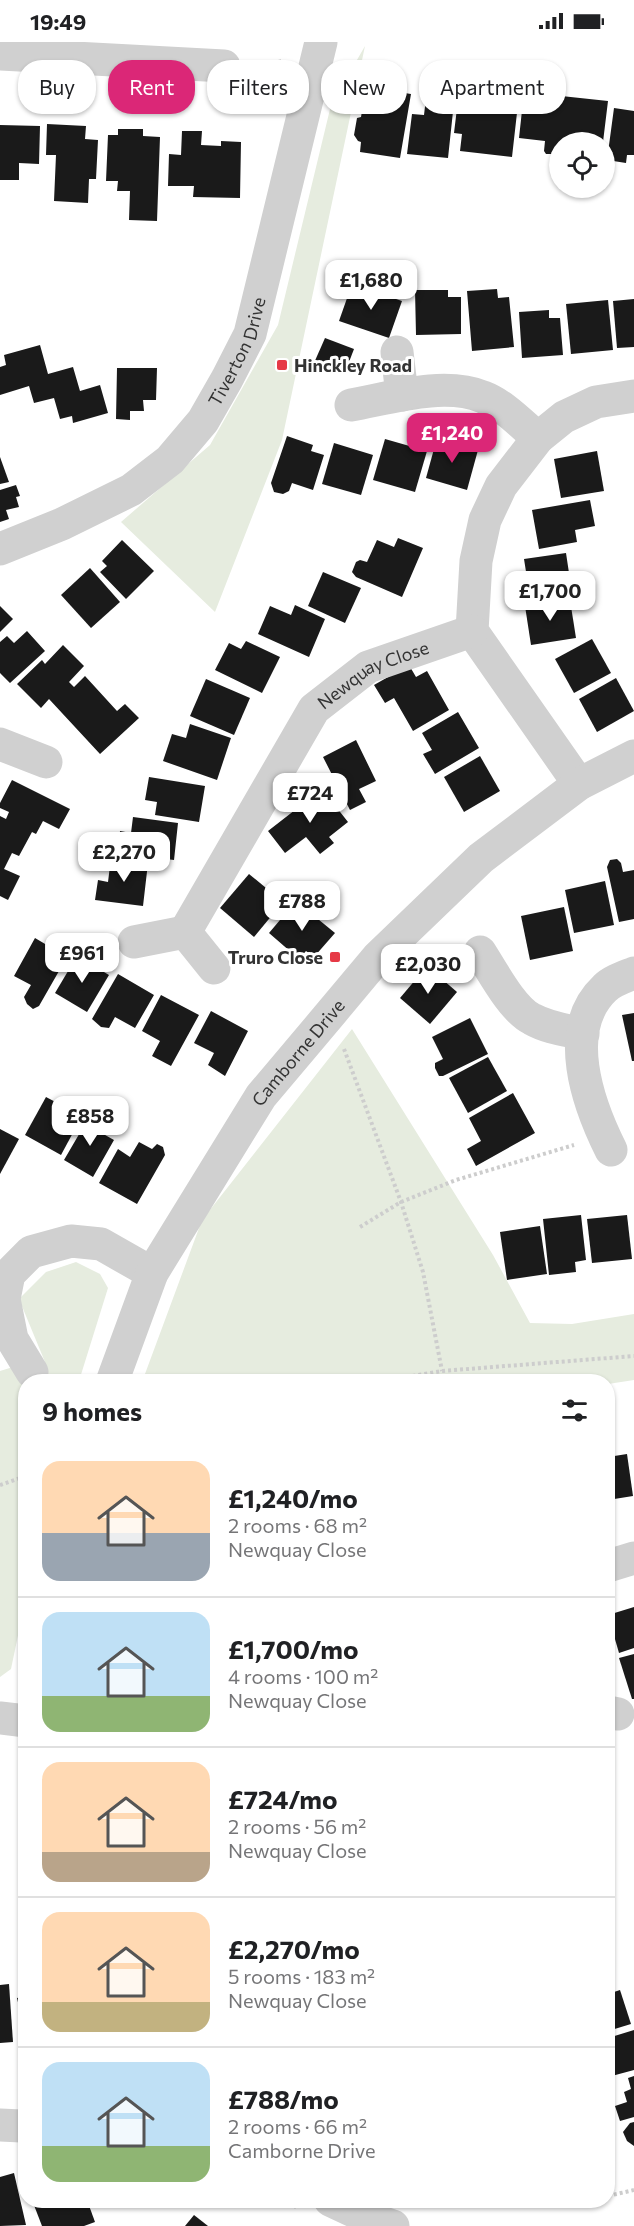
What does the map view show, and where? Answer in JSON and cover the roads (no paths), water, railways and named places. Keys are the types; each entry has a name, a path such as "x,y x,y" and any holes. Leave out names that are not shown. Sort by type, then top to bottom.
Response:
{"street":[{"name":"Tiverton Drive","path":"0,549 62,524 131,490 170,460 203,421 250,334 321,42"},
{"path":"0,54 145,52 207,63"},
{"path":"397,352 402,395"},
{"path":"351,405 440,389 481,396 501,407 538,438"},
{"path":"579,784 472,631 476,561 485,520 501,486 538,438 564,417 596,402 634,396"},
{"name":"Newquay Close","path":"185,932 314,710 368,667 472,631"},
{"path":"1,747 46,762"},
{"name":"Camborne Drive","path":"115,1374 152,1273 261,1096 377,958 481,858 579,784 634,756"},
{"path":"134,942 185,932 214,968"},
{"path":"480,952 520,1011 531,1019 549,1026 583,1034"},
{"path":"607,1143 584,1078 580,1048 591,1004 606,986 634,974"},
{"path":"32,1372 6,1342 4,1299 9,1274 31,1252 71,1241 101,1244 152,1273"},
{"path":"615,1564 634,1558"},
{"path":"0,1718 18,1720"},
{"path":"0,2126 18,2126"},
{"path":"349,2208 393,2226"}],"place":[{"name":"Hinckley Road","path":"282,365"},
{"name":"Truro Close","path":"335,957"}]}
